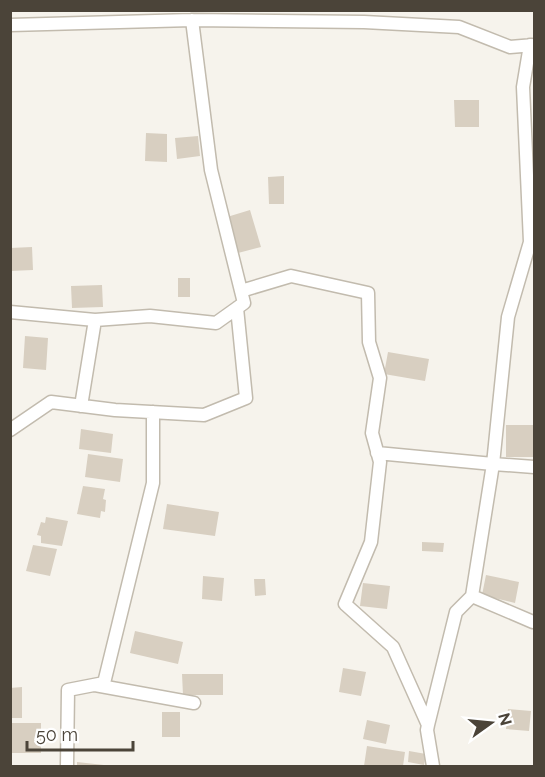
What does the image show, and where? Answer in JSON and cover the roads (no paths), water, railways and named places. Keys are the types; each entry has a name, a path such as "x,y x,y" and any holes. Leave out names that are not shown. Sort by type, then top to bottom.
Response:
{"street":[{"path":"10,25 364,16 459,27 510,47 532,45 523,87 530,242 528,270 508,317 493,464 472,596 456,612 427,730 433,766"},
{"path":"10,312 95,320 150,316 216,323 244,303 212,170 192,20"},
{"path":"241,291 291,276 368,293 369,342 380,378 372,433 380,462 371,542 345,604 393,646 428,725"},
{"path":"10,430 51,402 115,410 204,415 246,398 237,308"},
{"path":"81,406 95,320"},
{"path":"67,766 68,690 104,683 153,483 153,412"},
{"path":"377,453 534,467"},
{"path":"472,596 534,622"},
{"path":"93,685 194,703"}]}
